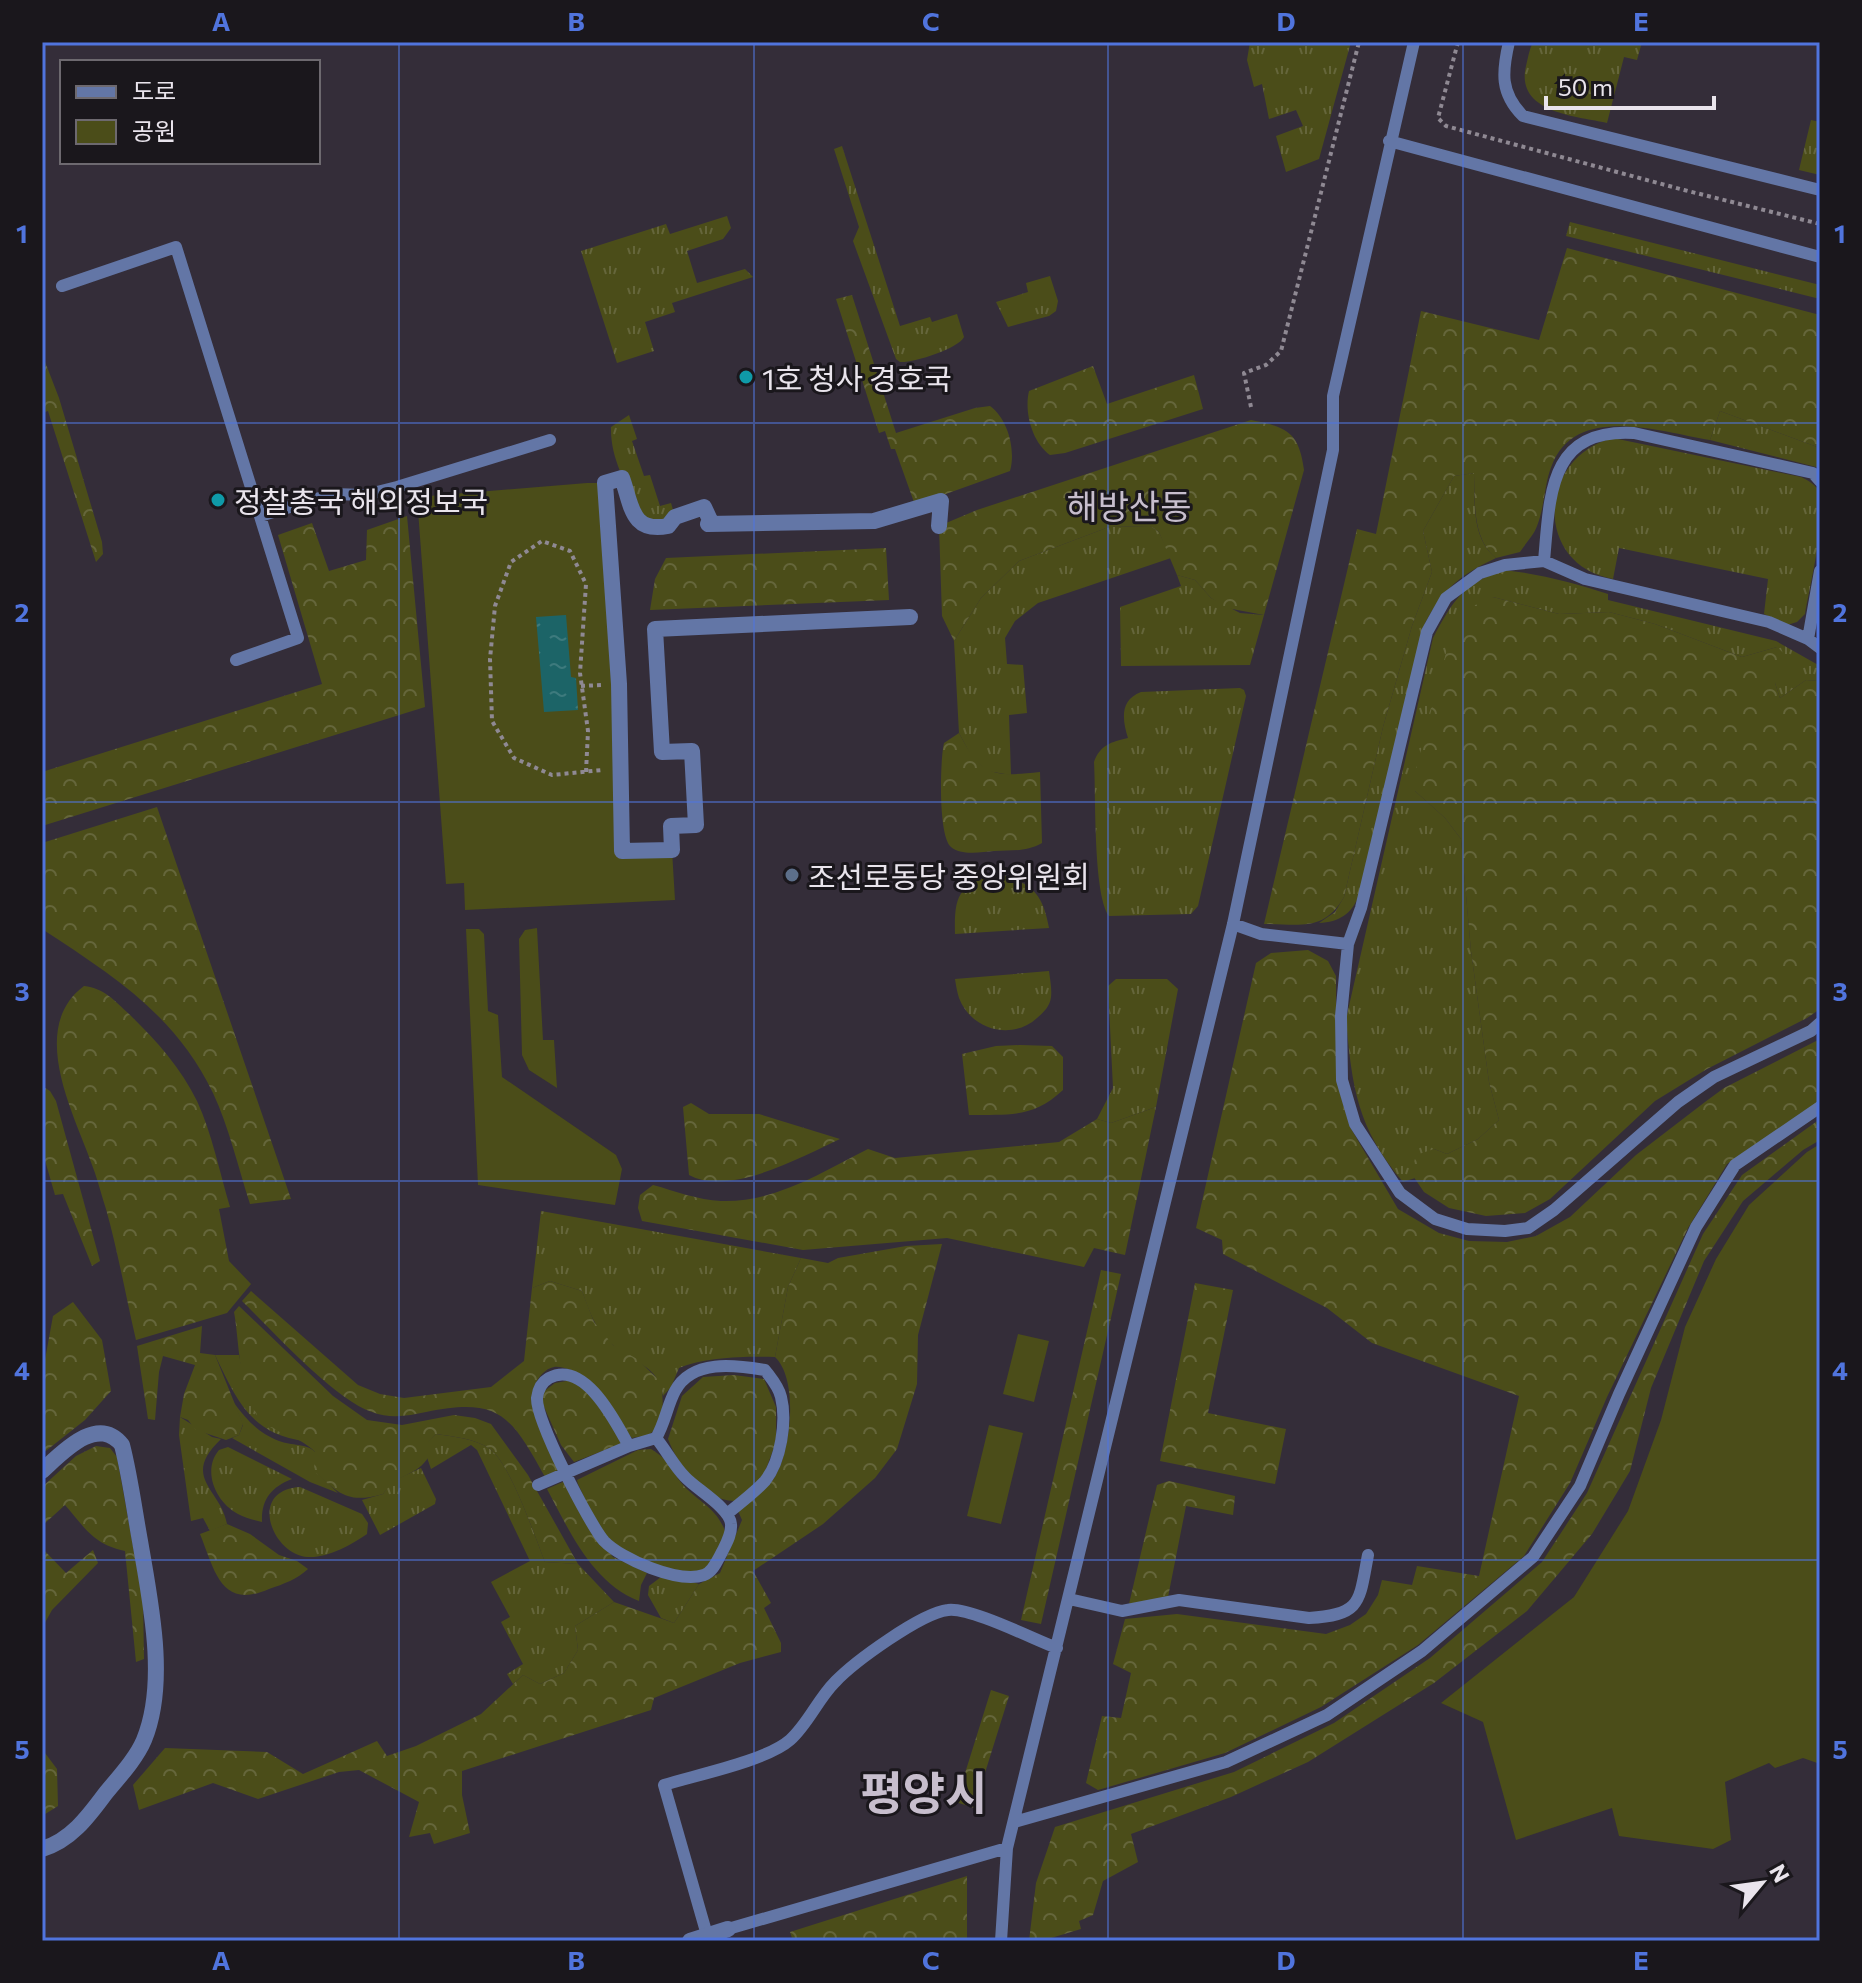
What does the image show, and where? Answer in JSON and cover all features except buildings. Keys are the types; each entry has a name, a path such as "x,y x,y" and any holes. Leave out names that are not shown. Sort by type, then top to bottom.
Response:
{"street":[{"path":"910,617 655,629 662,752 692,751 696,825 671,826 672,850 622,851 619,684 605,483 622,478 635,517 643,526 650,527 668,526 675,517 704,507 710,520 708,524 874,521 941,501 939,526"},
{"path":"42,1471 88,1435 103,1432 114,1436 122,1445 151,1606 156,1670 152,1713 144,1741 71,1834 42,1849"},
{"path":"690,1941 728,1929"}],"lane":[{"path":"1001,1941 1007,1848 1233,924 1333,450 1333,396 1414,42"},
{"path":"1509,42 1503,67 1505,90 1512,105 1523,116 1820,190"},
{"path":"1389,141 1820,257"},
{"path":"62,286 176,247 298,638 236,660"},
{"path":"1544,561 1550,495 1559,466 1569,452 1593,436 1613,432 1634,433 1813,473 1820,481"},
{"path":"260,516 333,494 365,495 397,487 550,440"},
{"path":"1820,648 1808,639 1769,622 1585,579 1544,561 1505,565 1480,573 1446,598 1427,632 1361,908 1348,944 1341,1016 1342,1080 1355,1124 1400,1193 1435,1219 1467,1229 1505,1231 1528,1228 1554,1210 1714,1077 1811,1031 1820,1023"},
{"path":"1808,639 1820,571"},
{"path":"1233,924 1261,934 1348,944"},
{"path":"1014,1822 1226,1762 1327,1715 1422,1651 1533,1557 1580,1486 1696,1227 1735,1165 1820,1107"},
{"path":"538,1485 629,1446 656,1438 674,1392 685,1377 698,1370 739,1365 765,1370 781,1395 781,1440 773,1470 727,1514"},
{"path":"629,1446 611,1413 591,1388 580,1380 556,1376 547,1379 540,1387 537,1399 543,1425 602,1538 614,1550 650,1568 692,1578 710,1573 729,1537 731,1523 727,1514 682,1475 656,1438"},
{"path":"1069,1599 1122,1611 1179,1600 1309,1618 1330,1617 1354,1606 1360,1595 1368,1555"},
{"path":"707,1935 664,1785 758,1756 790,1740 834,1682 859,1661 921,1620 948,1610 967,1612 1057,1648"},
{"path":"728,1929 1007,1848"}],"path":[{"path":"1251,407 1244,373 1266,365 1281,351 1359,42"},
{"path":"1458,42 1438,118 1446,126 1820,224"},
{"path":"586,772 588,731 580,673 586,584 570,551 542,541 511,562 495,606 490,659 492,721 514,758 552,775 586,772 622,768"}],"green space":[{"path":"1250,42 1351,42 1319,159 1286,172 1276,136 1303,126 1296,110 1269,119 1262,84 1254,87 1247,60"},
{"path":"1533,42 1642,42 1637,60 1624,57 1607,123 1551,110 1530,94 1525,82"},
{"path":"1811,120 1820,122 1820,175 1799,170"},
{"path":"842,146 900,326 930,317 932,322 957,314 964,337 960,342 915,360 900,362 896,359 853,241 859,227 834,149"},
{"path":"727,216 731,228 723,239 687,251 697,283 745,269 753,277 672,303 675,312 645,322 654,351 617,363 581,251 666,224 670,234"},
{"path":"1570,222 1820,285 1820,299 1566,236"},
{"path":"1567,248 1820,315 1820,448 1720,411 1710,440 1622,426 1580,434 1564,446 1552,465 1540,518 1532,536 1520,552 1496,558 1488,550 1479,530 1474,473 1454,476 1423,531 1432,572 1412,626 1383,727 1344,897 1328,916 1319,921 1300,925 1264,924 1357,529 1376,534 1421,311 1539,340"},
{"path":"1050,276 1058,301 1056,311 1049,316 1008,327 996,302 1028,292 1026,283"},
{"path":"852,295 896,433 990,406 1002,419 1009,436 1012,454 1010,471 915,505 895,449 891,449 885,431 879,433 836,299"},
{"path":"42,354 59,398 102,542 103,554 96,562 48,411 42,413"},
{"path":"1093,366 1107,404 1194,375 1203,409 1065,453 1050,455 1038,442 1031,426 1029,391"},
{"path":"1720,411 1820,448 1820,468 1710,440"},
{"path":"629,415 637,439 632,441 644,476 650,475 660,506 671,503 675,517 650,527 624,480 614,454 611,427"},
{"path":"1251,420 1274,425 1289,433 1299,447 1304,470 1264,615 1227,608 1211,598 1195,580 1177,575 1159,532 1150,526 1109,527 1019,561 981,598 954,641 942,616 939,526 977,510"},
{"path":"1613,438 1801,477 1815,486 1822,504 1821,519 1805,614 1797,622 1787,625 1764,614 1768,579 1619,548 1613,579 1587,570 1569,554 1558,533 1554,510 1559,487 1570,466 1588,449"},
{"path":"1474,473 1478,530 1488,550 1496,558 1472,570 1454,584 1439,600 1425,623 1359,895 1344,916 1319,923 1335,912 1344,897 1383,727 1412,626 1432,572 1423,531 1454,476"},
{"path":"605,483 623,850 672,850 675,900 465,910 464,883 446,884 417,497"},
{"path":"407,516 425,707 42,826 42,772 322,684 278,535 312,523 329,571 366,560 367,530"},
{"path":"1150,526 1159,532 1171,558 1038,603 1015,621 1005,638 1007,664 1023,665 1027,713 1009,715 1011,775 987,771 972,757 959,733 954,641 981,598 1019,561 1109,527"},
{"path":"886,548 889,600 650,610 655,579 666,558"},
{"path":"1504,570 1570,583 1608,594 1608,600 1776,641 1820,666 1820,681 1806,680 1780,698 1775,683 1777,647 1742,657 1655,624 1609,612 1559,614 1493,597 1415,791 1445,818 1461,839 1471,951 1489,1082 1499,1120 1478,1139 1447,1154 1434,1149 1412,1173 1415,1178 1403,1182 1366,1125 1351,1066 1346,1019 1433,638 1446,614 1469,587"},
{"path":"1177,575 1195,580 1211,598 1240,613 1264,615 1250,665 1121,666 1120,607 1181,586"},
{"path":"1493,597 1559,614 1609,612 1655,624 1742,657 1777,647 1791,660 1775,683 1780,698 1806,680 1820,681 1820,1009 1707,1069 1655,1101 1550,1199 1525,1213 1486,1216 1449,1208 1424,1192 1411,1173 1416,1155 1434,1149 1447,1154 1478,1139 1499,1120 1489,1082 1471,951 1461,839 1412,785 1447,649 1471,607"},
{"path":"1240,688 1246,696 1198,906 1191,914 1109,916 1100,887 1096,843 1096,756 1107,745 1128,738 1124,711 1134,695 1141,692"},
{"path":"959,733 975,758 990,771 1011,774 1040,772 1042,843 1025,849 978,853 960,852 951,847 942,814 942,765 944,743"},
{"path":"157,807 291,1199 250,1204 219,1106 198,1065 180,1041 161,1019 117,980 42,929 42,843"},
{"path":"999,874 1020,881 1034,892 1043,906 1049,928 955,934 956,909 962,893 975,882"},
{"path":"537,928 543,1040 554,1040 557,1088 529,1070 522,1055 519,939 525,930"},
{"path":"466,929 479,929 484,934 488,1011 498,1015 502,1077 616,1155 622,1169 615,1205 478,1185"},
{"path":"1308,950 1328,961 1336,976 1336,1079 1350,1127 1398,1209 1439,1233 1469,1241 1507,1242 1536,1236 1570,1217 1636,1155 1724,1088 1820,1039 1820,1101 1727,1164 1688,1228 1607,1397 1570,1483 1524,1556 1418,1645 1321,1707 1225,1753 1098,1790 1086,1783 1102,1716 1121,1718 1131,1673 1113,1664 1125,1619 1177,1614 1326,1634 1350,1625 1366,1614 1378,1595 1382,1580 1412,1585 1417,1566 1479,1576 1519,1396 1372,1343 1327,1308 1223,1254 1222,1240 1196,1228 1256,963 1271,953"},
{"path":"1049,971 1051,994 1046,1009 1027,1025 1016,1029 993,1029 973,1018 959,998 955,979"},
{"path":"1116,979 1167,979 1178,989 1156,1107 1111,1123 1097,1119 1113,1088 1108,986"},
{"path":"84,986 103,992 129,1014 167,1055 191,1089 207,1126 230,1207 219,1209 229,1261 251,1284 227,1313 136,1340 106,1209 68,1103 57,1051 58,1026 67,1005"},
{"path":"996,1046 1052,1046 1063,1057 1063,1090 1041,1106 1019,1113 969,1115 962,1054"},
{"path":"42,1086 50,1091 56,1101 100,1261 92,1266 63,1194 55,1195 42,1150"},
{"path":"691,1103 709,1114 759,1114 840,1139 765,1172 745,1178 706,1181 689,1175 683,1107"},
{"path":"1156,1107 1125,1255 1094,1248 1084,1267 947,1238 803,1250 642,1221 638,1208 640,1195 653,1185 704,1199 741,1200 798,1184 868,1149 895,1158 1059,1142 1097,1119 1111,1123"},
{"path":"1820,1119 1820,1140 1803,1150 1743,1201 1704,1261 1651,1388 1630,1471 1592,1534 1527,1611 1434,1683 1308,1762 1231,1797 1131,1834 1138,1862 1103,1881 1093,1915 1079,1921 1081,1929 1041,1941 1029,1941 1036,1883 1055,1827 1234,1772 1334,1723 1430,1658 1542,1562 1587,1493 1703,1234 1742,1175"},
{"path":"1820,1144 1820,1764 1803,1758 1775,1768 1769,1763 1725,1782 1731,1840 1713,1849 1619,1836 1612,1808 1516,1840 1483,1722 1441,1703 1574,1597 1628,1511 1661,1420 1685,1327 1716,1259 1749,1205 1807,1152"},
{"path":"541,1211 801,1258 788,1287 775,1357 726,1358 689,1364 679,1368 671,1387 663,1396 661,1386 651,1371 602,1334 582,1291 550,1281 532,1288"},
{"path":"942,1244 918,1335 917,1384 897,1449 875,1478 823,1524 753,1571 771,1603 764,1608 781,1643 781,1652 740,1663 654,1698 651,1710 462,1771 462,1795 470,1833 434,1844 430,1833 409,1837 419,1802 359,1770 339,1772 258,1799 213,1783 139,1810 133,1785 165,1748 267,1752 303,1774 377,1741 387,1756 416,1746 481,1714 523,1675 540,1684 564,1673 578,1650 575,1626 614,1602 674,1623 699,1584 720,1573 742,1520 738,1511 772,1481 781,1465 788,1433 790,1398 783,1368 775,1357 788,1287 801,1258 828,1263 838,1258 906,1246"},
{"path":"1101,1270 1121,1274 1041,1624 1021,1620"},
{"path":"550,1281 582,1291 594,1322 613,1345 637,1359 661,1382 663,1402 656,1429 647,1435 632,1438 571,1370 552,1367 542,1374 532,1396 537,1422 560,1469 545,1477 512,1426 487,1410 451,1408 392,1416 357,1405 304,1363 242,1301 251,1291 358,1385 380,1394 404,1398 491,1387 524,1361 532,1288"},
{"path":"1195,1283 1233,1290 1208,1413 1286,1429 1275,1484 1160,1461"},
{"path":"73,1302 102,1340 111,1391 85,1420 42,1454 42,1376 53,1316"},
{"path":"239,1306 333,1396 367,1420 402,1425 454,1415 491,1424 528,1475 578,1564 545,1562 506,1469 490,1449 471,1440 436,1434 424,1446 429,1456 424,1463 383,1494 352,1497 330,1486 314,1471 315,1452 304,1443 267,1425 250,1404 242,1373 234,1312"},
{"path":"202,1326 200,1353 215,1355 243,1424 239,1435 226,1440 196,1430 188,1420 180,1417 184,1394 195,1365 163,1356 155,1420 148,1419 137,1346"},
{"path":"1018,1334 1049,1341 1034,1402 1003,1394"},
{"path":"215,1355 239,1355 246,1389 256,1412 273,1427 305,1441 286,1437 258,1423 239,1400"},
{"path":"734,1375 764,1379 776,1407 776,1442 763,1477 735,1501 714,1495 694,1480 668,1439 682,1396 703,1377"},
{"path":"572,1380 586,1387 623,1443 574,1462 561,1445 541,1400 543,1392 555,1383"},
{"path":"234,1403 265,1434 315,1452 315,1471 338,1493 310,1482 232,1438 239,1435 243,1425"},
{"path":"180,1417 212,1437 221,1439 209,1452 203,1474 227,1524 210,1531 203,1518 191,1521 179,1435"},
{"path":"989,1425 1023,1433 1001,1524 967,1516"},
{"path":"436,1434 471,1440 490,1449 514,1484 545,1562 578,1564 614,1602 575,1626 578,1650 564,1673 540,1684 523,1675 513,1684 507,1674 523,1664 501,1622 510,1617 491,1582 530,1561 477,1450 471,1445 431,1469 423,1446"},
{"path":"96,1446 110,1448 117,1457 143,1602 144,1659 136,1662 125,1551 97,1540 65,1505 42,1526 42,1487 76,1456"},
{"path":"228,1447 292,1479 269,1495 263,1507 262,1522 238,1514 217,1494 211,1476 214,1458 219,1450"},
{"path":"651,1449 667,1462 684,1486 713,1511 722,1524 726,1533 706,1570 696,1572 668,1568 637,1557 612,1542 600,1528 578,1484 577,1480 638,1450"},
{"path":"421,1468 436,1499 435,1504 380,1535 362,1500 383,1494 391,1482"},
{"path":"565,1481 599,1541 613,1557 647,1573 641,1585 639,1601 608,1582 573,1538 547,1489"},
{"path":"1169,1481 1235,1496 1233,1515 1186,1506 1168,1597 1129,1604 1157,1485"},
{"path":"300,1487 362,1514 368,1523 367,1534 331,1553 308,1557 295,1554 276,1535 270,1510 274,1499 284,1491"},
{"path":"227,1524 250,1534 279,1555 297,1561 308,1569 290,1581 253,1594 230,1591 216,1573 200,1534"},
{"path":"42,1548 66,1573 93,1550 98,1563 52,1610 42,1628"},
{"path":"665,1574 699,1584 674,1623 661,1618 648,1595 649,1586"},
{"path":"991,1690 1009,1696 974,1808 956,1802"},
{"path":"42,1749 57,1769 58,1806 42,1816"},
{"path":"967,1876 967,1941 793,1941 790,1932"}],"water":[{"path":"566,615 571,677 576,678 578,710 544,712 536,617"}],"place":[{"name":"1호 청사 경호국","path":"746,377"},
{"name":"정찰총국 해외정보국","path":"218,500"},
{"name":"조선로동당 중앙위원회","path":"792,875"}],"district":[{"name":"해방산동","path":"1129,505"},
{"name":"평양시","path":"924,1791"}]}
